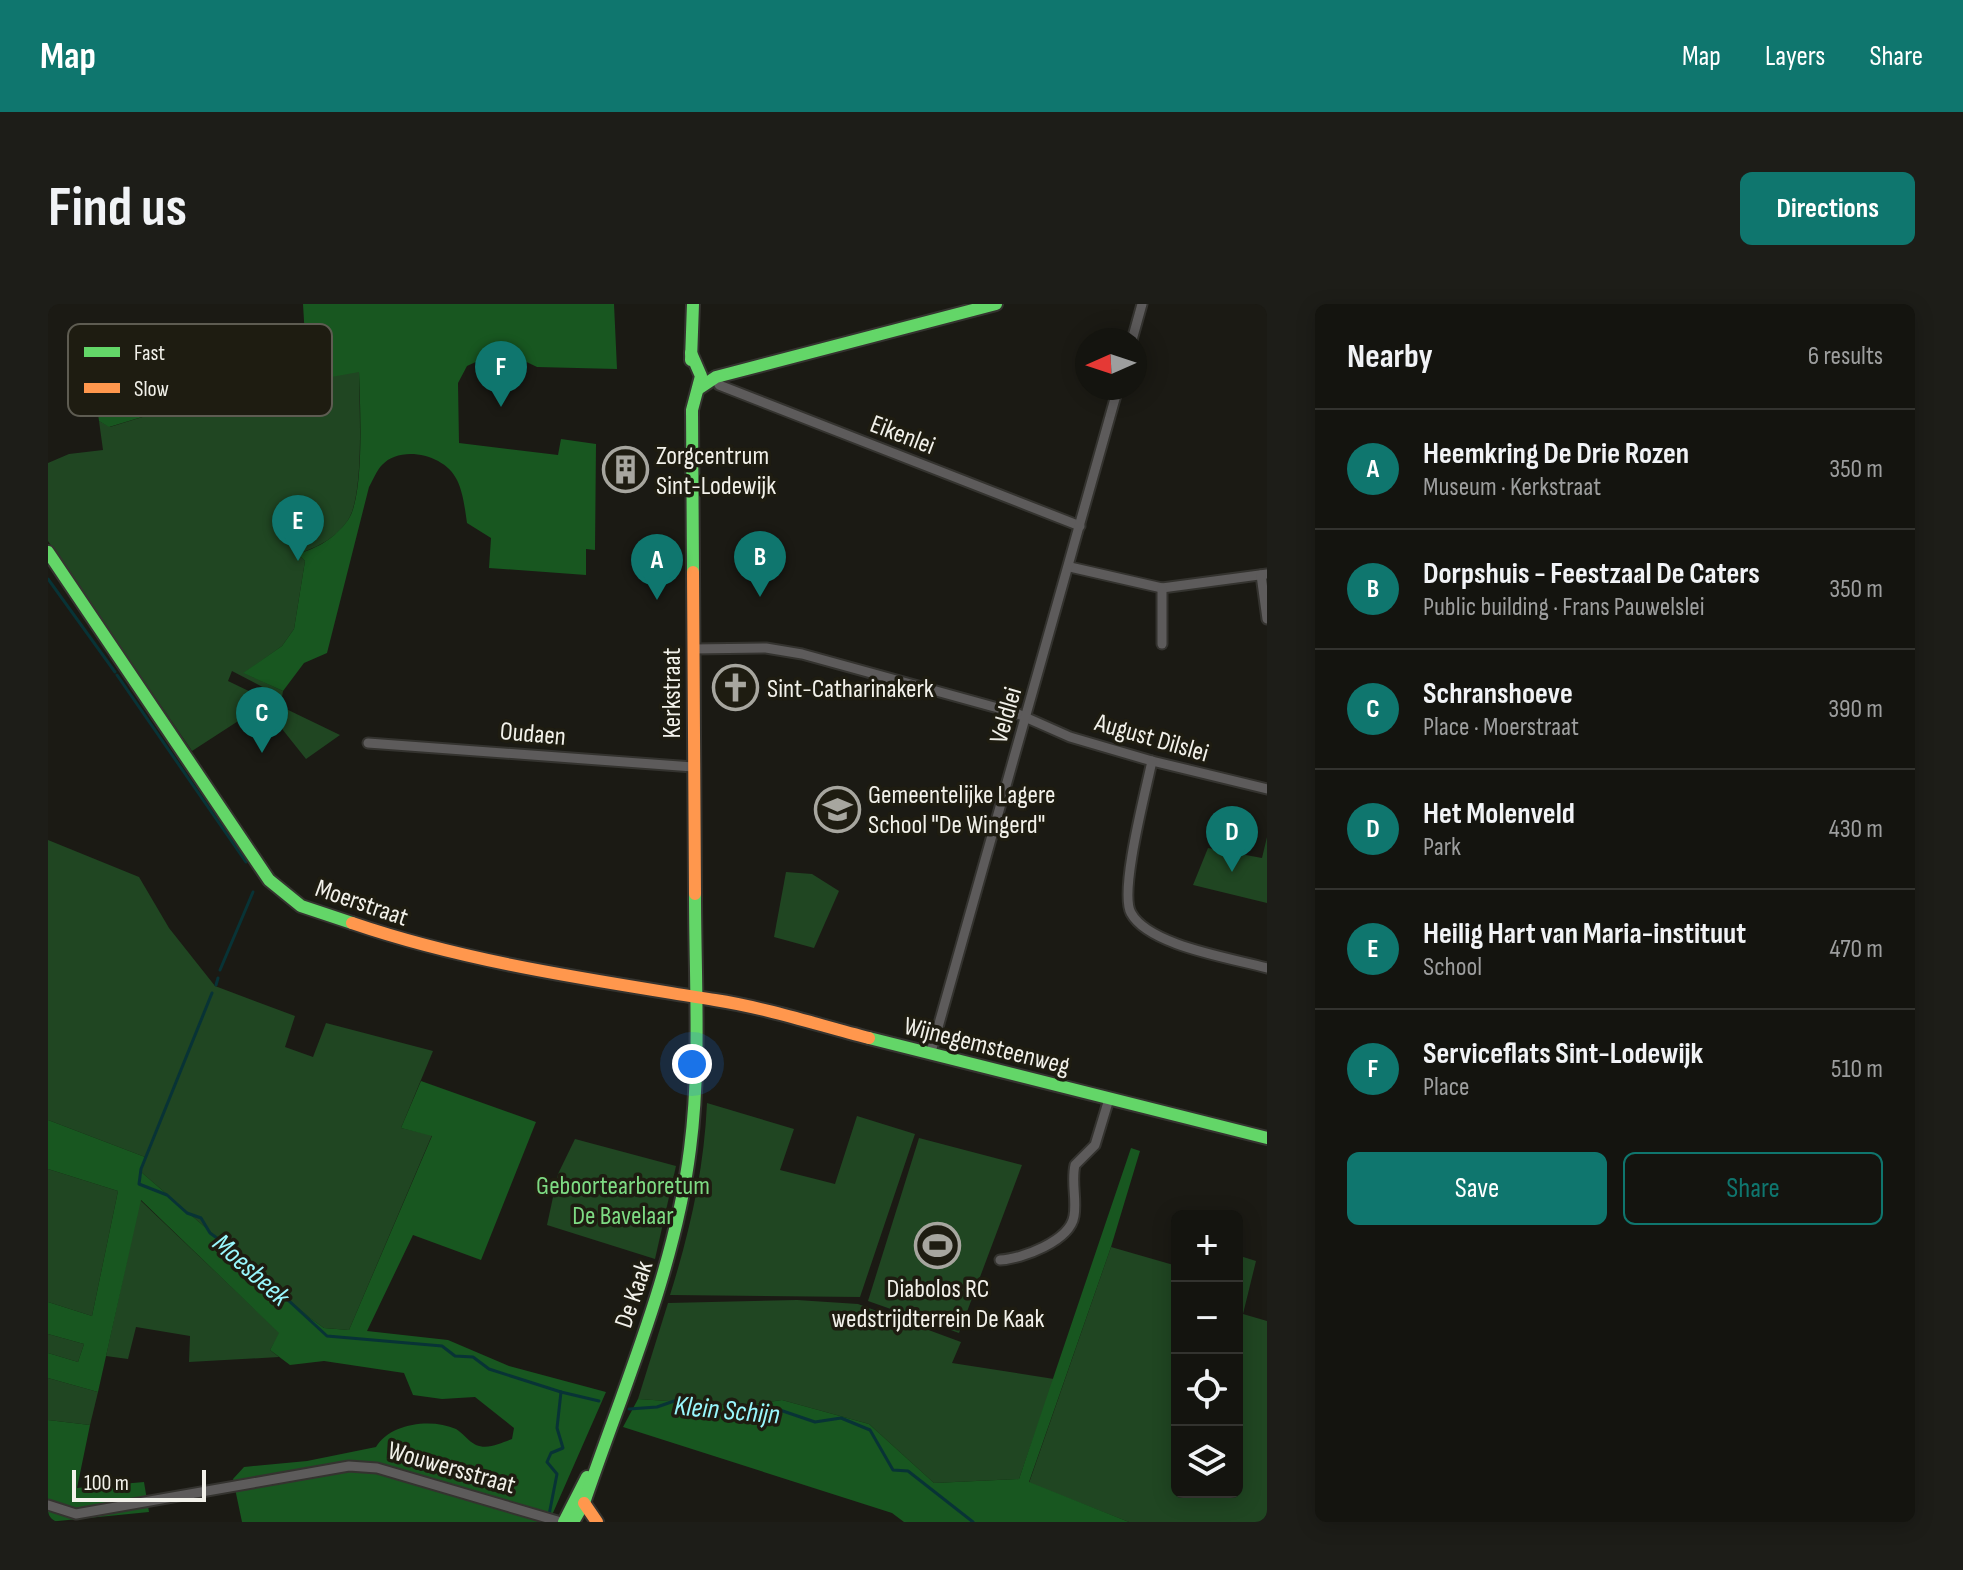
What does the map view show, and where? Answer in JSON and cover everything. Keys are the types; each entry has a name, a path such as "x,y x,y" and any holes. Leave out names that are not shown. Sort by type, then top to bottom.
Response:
{"main road":[{"name":"Kerkstraat","path":"693,304 691,353 701,376 692,410 695,998"},
{"path":"698,389 717,381 996,304"},
{"name":"Moerstraat","path":"48,552 225,815 284,895 301,906 402,940 621,987 695,998"},
{"name":"Wijnegemsteenweg","path":"695,998 718,1000 931,1052 1267,1138"},
{"name":"De Kaak","path":"600,1453 656,1297 681,1209 696,1088 695,998"},
{"path":"573,1522 584,1503 600,1453"},
{"path":"562,1522 600,1453"},
{"path":"584,1503 592,1510 597,1522"}],"street":[{"path":"1135,328 1142,304"},
{"name":"Eikenlei","path":"717,381 1080,526"},
{"name":"Veldlei","path":"931,1052 1115,400"},
{"path":"1070,567 1162,588 1264,574 1267,619"},
{"path":"1162,588 1162,644"},
{"name":"August Dilslei","path":"693,649 766,648 802,654 1016,713 1026,720 1152,761 1267,789"},
{"name":"Oudaen","path":"368,743 693,767"},
{"path":"1152,761 1126,889 1131,913 1154,934 1175,943 1267,968"},
{"path":"1000,1260 1033,1254 1063,1234 1074,1221 1075,1165 1095,1145 1109,1099"},
{"name":"Wouwersstraat","path":"48,1505 76,1514 349,1466 377,1468 562,1522"}],"green space":[{"path":"303,304 614,304 617,369 537,367 502,350 467,366 458,383 459,443 558,455 561,439 596,444 595,550 586,549 586,575 489,568 491,538 467,523 461,490 451,471 422,455 400,455 382,465 369,487 327,653 304,663 283,691 243,673 282,646 294,629 305,561 298,554 319,545 343,527 353,508 357,491 359,372 332,377 332,324 304,324"},
{"path":"359,371 360,448 353,507 348,520 332,537 298,554 305,561 294,629 282,646 244,673 283,691 282,697 232,671 228,681 340,735 306,759 263,705 192,751 48,541 48,463 69,454 103,450 99,421 110,427 146,416 332,416 332,376"},
{"path":"98,416 145,416 109,427 99,421"},
{"path":"1267,837 1267,903 1193,885 1208,848 1262,858"},
{"path":"48,840 139,877 169,928 215,986 295,1016 285,1047 313,1057 326,1023 433,1051 401,1128 432,1135 349,1330 324,1328 310,1318 140,1171 145,1157 48,1120"},
{"path":"786,872 812,874 839,891 814,948 774,937"},
{"path":"421,1081 536,1122 481,1260 413,1235 367,1331 448,1340 509,1366 606,1392 549,1522 242,1522 233,1479 244,1467 307,1461 376,1447 391,1433 412,1425 435,1424 456,1429 476,1445 485,1447 512,1439 514,1428 475,1397 442,1399 413,1395 404,1373 324,1361 290,1365 270,1350 279,1333 141,1200 98,1392 48,1378 48,1353 78,1362 84,1344 48,1334 48,1302 92,1316 118,1191 48,1169 48,1120 145,1157 140,1171 310,1318 324,1328 349,1330 432,1136 401,1128"},
{"path":"707,1103 794,1129 780,1170 835,1184 857,1116 915,1134 860,1297 670,1295 695,1200"},
{"name":"Diabolos RC wedstrijdterrein De Kaak","path":"919,1138 1022,1165 959,1333 868,1301"},
{"name":"Geboortearboretum De Bavelaar","path":"575,1139 676,1166 655,1259 547,1225 558,1174"},
{"path":"1131,1148 1140,1151 1111,1247 1029,1482 1129,1522 904,1522 892,1513 623,1427 638,1399 742,1406 782,1400 869,1424 934,1483 1019,1479"},
{"path":"48,1169 118,1191 92,1316 48,1302"},
{"path":"140,1200 280,1333 270,1350 279,1357 189,1362 190,1336 136,1327 128,1359 106,1356"},
{"path":"1111,1247 1171,1264 1171,1498 1243,1498 1243,1314 1267,1321 1267,1522 1129,1522 1029,1483"},
{"path":"1243,1257 1256,1261 1243,1314"},
{"path":"797,1300 858,1304 961,1342 952,1363 1054,1379 1019,1479 934,1483 869,1424 782,1400 742,1406 638,1399 668,1303"},
{"path":"48,1334 84,1344 78,1362 48,1353"},
{"path":"48,1378 98,1392 90,1425 48,1420"},
{"path":"48,1420 90,1425 77,1488 144,1482 149,1512 48,1522"}],"waterway":[{"name":"Moesbeek","path":"48,579 115,672"},
{"name":"Moesbeek","path":"117,675 246,862"},
{"name":"Moesbeek","path":"220,970 253,892"},
{"name":"Moesbeek","path":"216,985 218,978"},
{"name":"Moesbeek","path":"212,993 141,1169 139,1184 167,1195 187,1213 201,1218 210,1233 236,1252 327,1336 442,1346 455,1356 473,1357 489,1369 561,1392"},
{"name":"Klein Schijn","path":"549,1515 557,1474 547,1462 551,1453 563,1448 557,1428 561,1392 599,1401"},
{"name":"Klein Schijn","path":"629,1409 657,1407 677,1400 711,1413 738,1416 774,1408 815,1422 841,1418 870,1430 893,1470 908,1471 973,1522"}],"traffic: fast":[{"path":"691,360 693,304"},
{"path":"698,389 716,377 996,304"},
{"path":"691,353 701,376 692,410 693,572"},
{"path":"48,552 269,880 301,906 352,923"},
{"path":"573,1522 584,1503 646,1328 683,1194 695,1086 695,894"},
{"path":"869,1038 1267,1138"},
{"path":"564,1522 587,1477"}],"traffic: slow":[{"path":"693,572 695,894"},
{"path":"352,923 486,960 734,1003 869,1038"},
{"path":"584,1503 597,1522"}],"place":[{"name":"Serviceflats Sint-Lodewijk","path":"501,407"},
{"name":"Zorgcentrum Sint-Lodewijk","path":"625,470"},
{"name":"Heilig Hart van Maria-instituut","path":"298,561"},
{"name":"Dorpshuis - Feestzaal De Caters","path":"760,597"},
{"name":"Heemkring De Drie Rozen","path":"657,600"},
{"name":"Sint-Catharinakerk","path":"736,688"},
{"name":"Schranshoeve","path":"262,753"},
{"name":"Gemeentelijke Lagere School \"De Wingerd\"","path":"837,809"},
{"name":"Het Molenveld","path":"1232,872"},
{"name":"Diabolos RC wedstrijdterrein De Kaak","path":"938,1245"}]}
